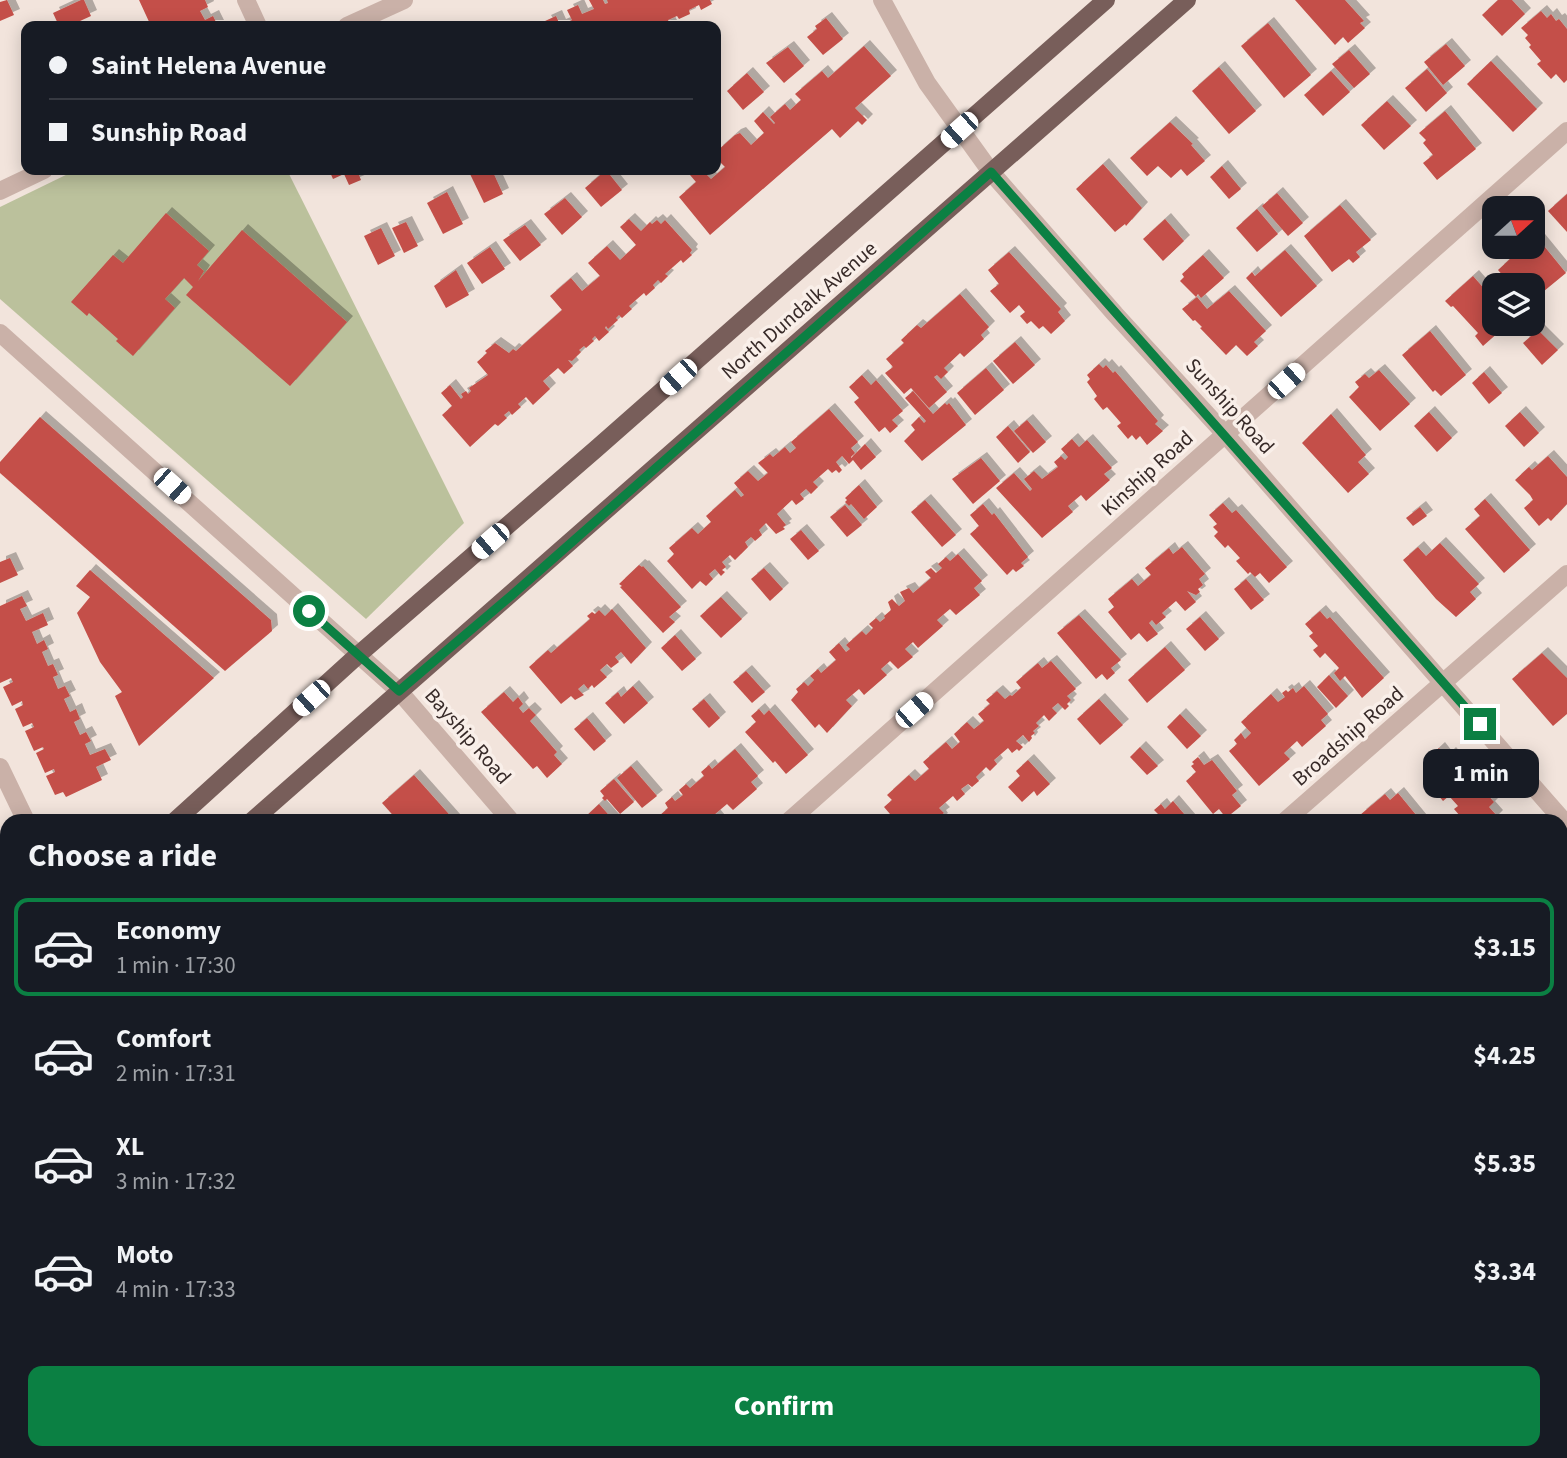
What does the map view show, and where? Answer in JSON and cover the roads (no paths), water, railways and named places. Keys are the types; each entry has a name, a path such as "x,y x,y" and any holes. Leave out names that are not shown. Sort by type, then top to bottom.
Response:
{"main road":[{"name":"North Dundalk Avenue","path":"184,814 358,655 607,440 1106,0"},
{"name":"North Dundalk Avenue","path":"260,814 1187,0"}],"street":[{"path":"246,0 256,21"},
{"path":"357,21 404,0"},
{"name":"Sunship Road","path":"882,0 927,83 991,172 1444,682 1558,814"},
{"name":"Kinship Road","path":"797,814 1567,131"},
{"path":"0,191 34,175"},
{"name":"Bayship Road","path":"0,333 399,691 505,814"},
{"name":"Broadship Road","path":"1293,814 1567,575"},
{"path":"0,767 23,814"}]}
